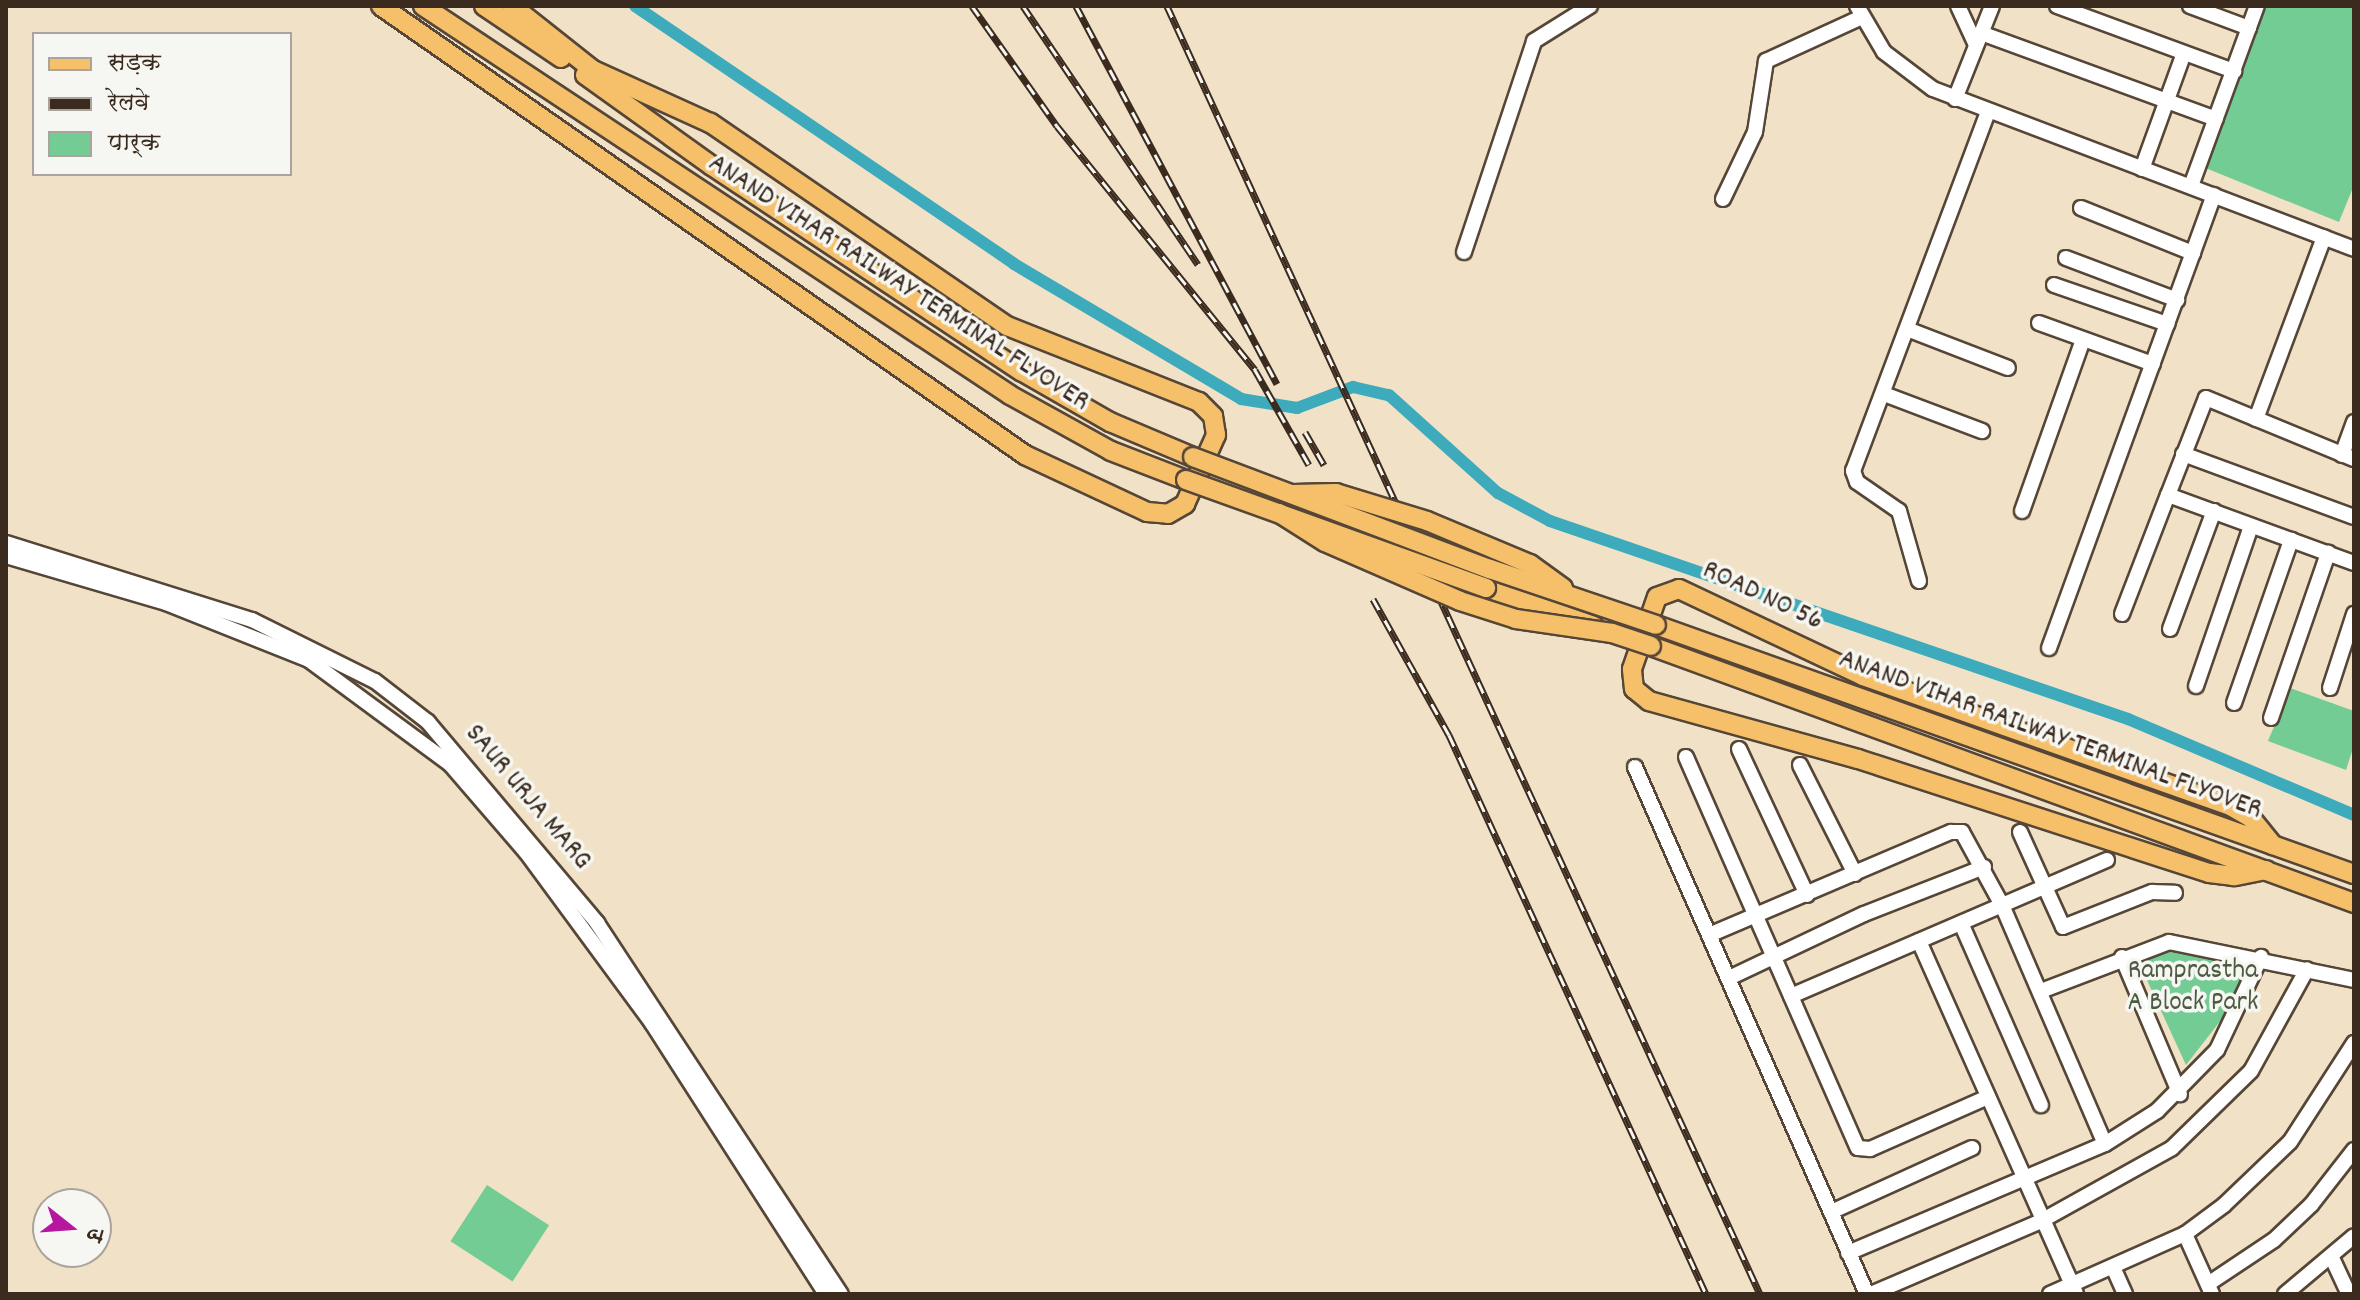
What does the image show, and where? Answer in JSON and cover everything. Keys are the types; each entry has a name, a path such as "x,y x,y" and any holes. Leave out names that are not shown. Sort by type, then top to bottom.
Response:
{"main road":[{"path":"381,6 1025,455 1147,512 1168,514 1185,504 1216,435 1213,416 1199,402 1007,326 710,123 593,70 512,6"},
{"name":"ANAND VIHAR RAILWAY TERMINAL FLYOVER","path":"423,6 1010,395 1111,451 1186,480 1281,503 1656,625 2354,874"},
{"path":"485,7 737,179"},
{"path":"671,105 682,130 719,156 737,179"},
{"path":"609,167 626,142"},
{"name":"ANAND VIHAR RAILWAY TERMINAL FLYOVER","path":"737,179 1021,371 1110,422 1193,457 1281,503 1612,633 2353,901"},
{"name":"ROAD NO 56","path":"2266,870 2234,876 2209,873 1858,759 1662,705 1639,696 1632,669 1657,597 1679,589 1863,676 2232,807 2251,818 2273,845"}],"street":[{"path":"1464,252 1534,41 1590,6"},
{"path":"1958,6 1978,39 2216,119"},
{"path":"1955,99 1992,6"},
{"path":"2057,6 2234,71"},
{"path":"2190,6 2249,28"},
{"path":"2191,186 2257,6"},
{"path":"1723,199 1755,132 1766,61 1860,12 1896,65 1955,99 2354,249"},
{"path":"2142,169 2184,53"},
{"path":"1919,581 1899,511 1857,482 1853,471 1988,112"},
{"path":"2049,648 2214,195"},
{"path":"2081,208 2193,253"},
{"path":"2256,419 2324,237"},
{"path":"2066,258 2177,300"},
{"path":"2054,285 2167,324"},
{"path":"2039,323 2153,364"},
{"path":"1907,329 2008,368"},
{"path":"2022,511 2083,340"},
{"path":"1884,394 1982,431"},
{"path":"2122,614 2206,398 2348,457 2354,422"},
{"path":"2183,454 2354,517"},
{"path":"2168,495 2354,563"},
{"path":"2170,629 2214,511"},
{"path":"2196,686 2251,526"},
{"path":"2234,703 2291,540"},
{"name":"SAUR URJA MARG","path":"6,543 252,620 375,681 428,722 664,1018 841,1294"},
{"path":"2271,718 2328,553"},
{"name":"SAUR URJA MARG","path":"6,556 197,613 321,667 450,764 580,913 826,1294"},
{"path":"2330,688 2354,614"},
{"path":"1739,749 1807,895"},
{"path":"1686,757 1858,1148 1870,1149 1988,1097"},
{"path":"1800,765 1855,874"},
{"path":"1635,767 1848,1253 1869,1294 2041,1221 2138,1170 2210,1116 2258,1060 2307,969"},
{"path":"1709,935 1957,830 1969,837 2002,905 2105,1144"},
{"path":"2020,832 2059,922 2067,928 2152,892 2175,893"},
{"path":"1791,996 2107,860"},
{"path":"1729,978 1984,867"},
{"path":"1961,923 2041,1105"},
{"path":"1919,941 2041,1221 2074,1289"},
{"path":"2041,991 2122,957 2169,942 2261,957 2354,980"},
{"path":"2122,957 2180,1094"},
{"path":"1848,1253 2105,1144 2180,1094 2231,1027 2261,957"},
{"path":"2050,1294 2074,1289 2185,1234 2273,1162 2308,1118 2354,1043"},
{"path":"1831,1212 1972,1148"},
{"path":"2185,1234 2210,1289 2274,1240 2311,1205 2354,1150"},
{"path":"2289,1293 2354,1236"},
{"path":"2332,1258 2349,1294"},
{"path":"2113,1267 2125,1294"}],"green space":[{"path":"2262,6 2354,6 2354,185 2339,222 2203,167"},
{"path":"2290,688 2354,711 2354,745 2346,770 2268,741"},
{"name":"Ramprastha A Block Park","path":"2164,939 2249,964 2221,1020 2186,1065 2134,952"},
{"path":"487,1185 549,1225 513,1281 451,1241"}],"waterway":[{"path":"635,6 1014,264 1241,399 1297,408 1353,387 1389,395 1498,493 1550,521 2128,719 2354,815"}],"railway":[{"path":"972,6 1057,126 1255,370 1309,465"},
{"path":"1023,6 1198,264"},
{"path":"1076,6 1277,384"},
{"path":"1167,6 1760,1294"},
{"path":"1305,432 1324,465"},
{"path":"1373,599 1449,735 1706,1294"}]}
